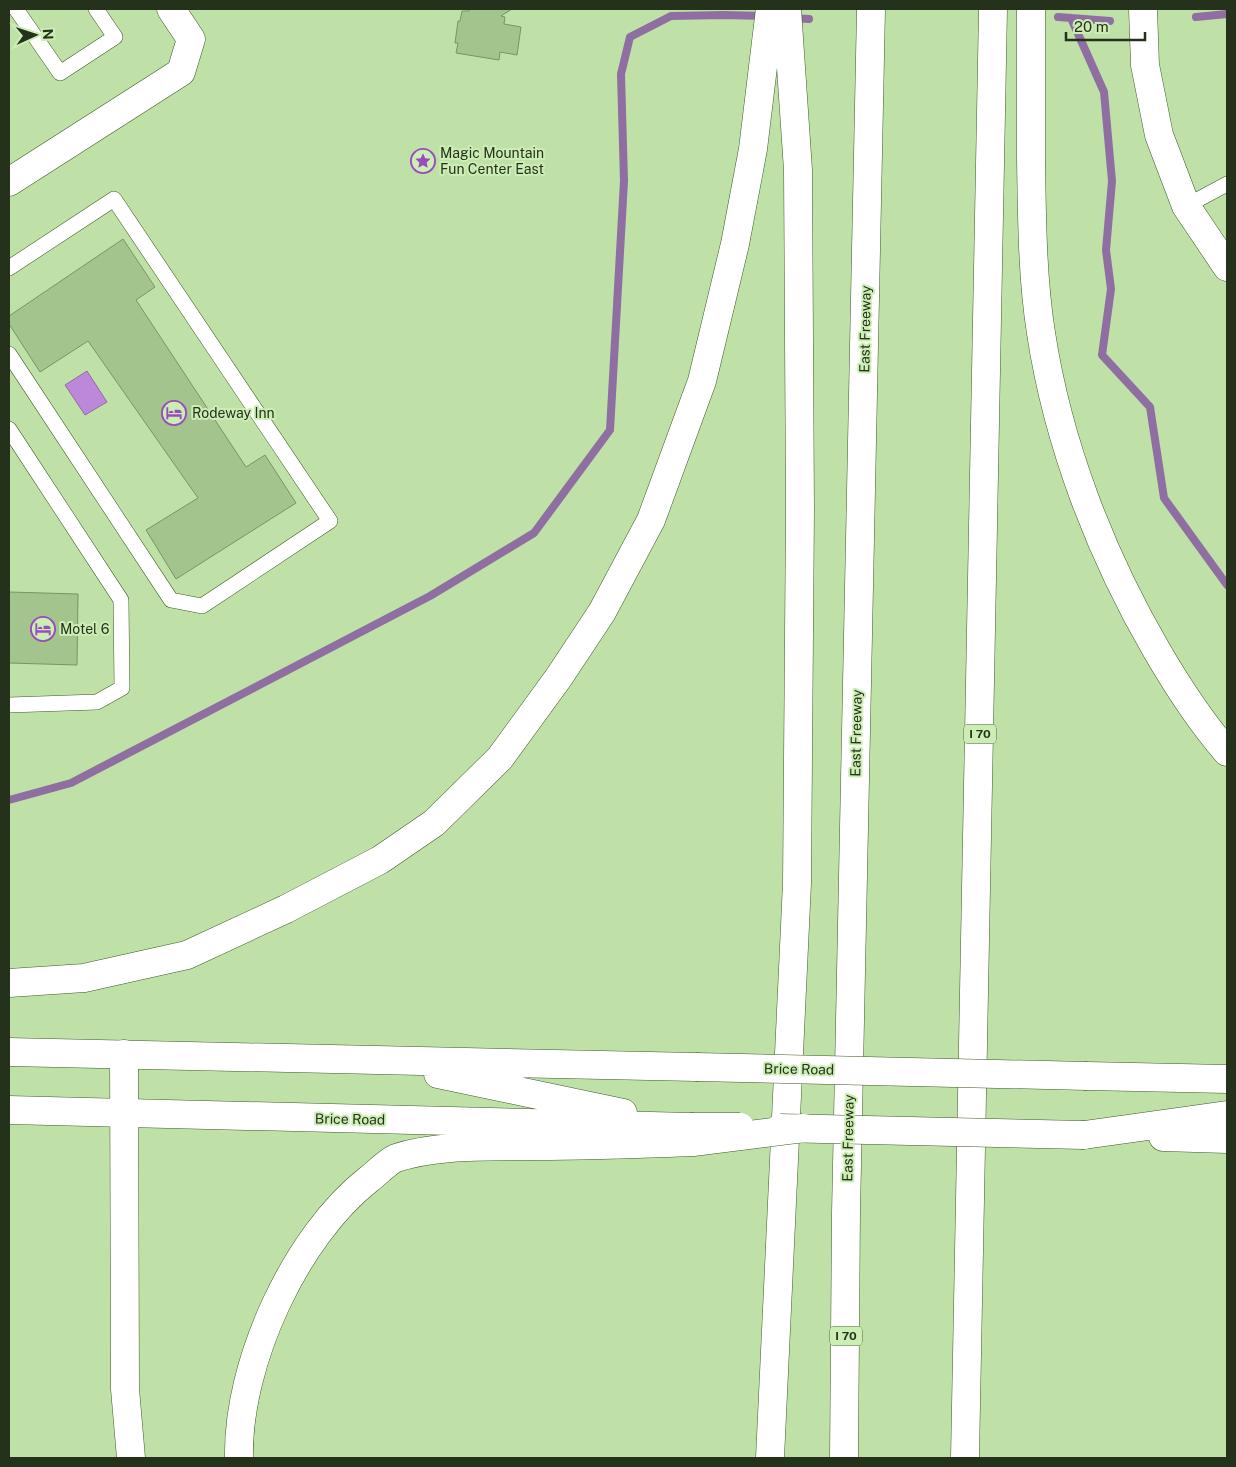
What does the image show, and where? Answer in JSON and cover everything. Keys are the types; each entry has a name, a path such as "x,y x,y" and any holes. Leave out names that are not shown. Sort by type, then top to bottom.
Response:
{"main road":[{"path":"9,182 181,72 191,38 171,9"},
{"path":"9,983 84,978 187,955 286,909 380,860 434,823 500,758 559,677 602,612 651,520 702,381 735,244 775,26 787,9"},
{"name":"East Freeway","path":"844,1458 846,1203 871,9"},
{"name":"I 70","path":"965,1458 993,9"},
{"path":"1031,9 1032,236 1041,333 1059,417 1079,481 1102,542 1136,614 1206,728 1227,752"},
{"path":"1143,9 1145,65 1159,135 1186,206 1227,267"},
{"path":"770,1458 797,883 800,509 798,170 775,26"},
{"name":"Brice Road","path":"9,1052 1227,1079"},
{"path":"124,1054 125,1389 131,1458"},
{"name":"Brice Road","path":"370,1060 692,1135"},
{"name":"Brice Road","path":"9,1110 692,1135"},
{"path":"1084,1135 1227,1115"},
{"path":"239,1458 245,1394 259,1348 285,1284 313,1239 352,1193 394,1159 449,1148 804,1128 1227,1139"}],"lane":[{"path":"16,9 60,73 115,37 96,9"},
{"path":"1186,206 1227,184"},
{"path":"9,268 114,199 330,521 202,606 171,600 9,354"},
{"path":"9,429 121,600 122,688 97,702 9,705"}],"shaded area":[{"path":"87,371 107,402 85,415 65,385"}],"building":[{"path":"469,9 512,9 501,16 505,17 504,24 521,27 517,55 500,52 499,60 456,53 458,43 455,43 458,21 460,21 462,11 469,11"},
{"name":"Rodeway Inn","path":"123,239 155,287 136,300 246,467 265,455 296,503 176,579 146,530 198,498 88,341 40,372 9,324 9,316"},
{"name":"Motel 6","path":"9,592 78,594 77,665 9,663"}],"waterway":[{"path":"1196,17 1227,14"},
{"path":"9,800 71,783 430,596 534,533 610,430 624,181 621,74 630,37 671,16 765,16"},
{"path":"1058,17 1110,21"},
{"path":"791,18 809,19"},
{"path":"1071,18 1104,92 1112,181 1106,250 1111,289 1102,355 1150,407 1164,498 1227,585"}],"place":[{"name":"Magic Mountain Fun Center East","path":"423,161"},
{"name":"Rodeway Inn","path":"174,413"},
{"name":"Motel 6","path":"43,629"}]}
